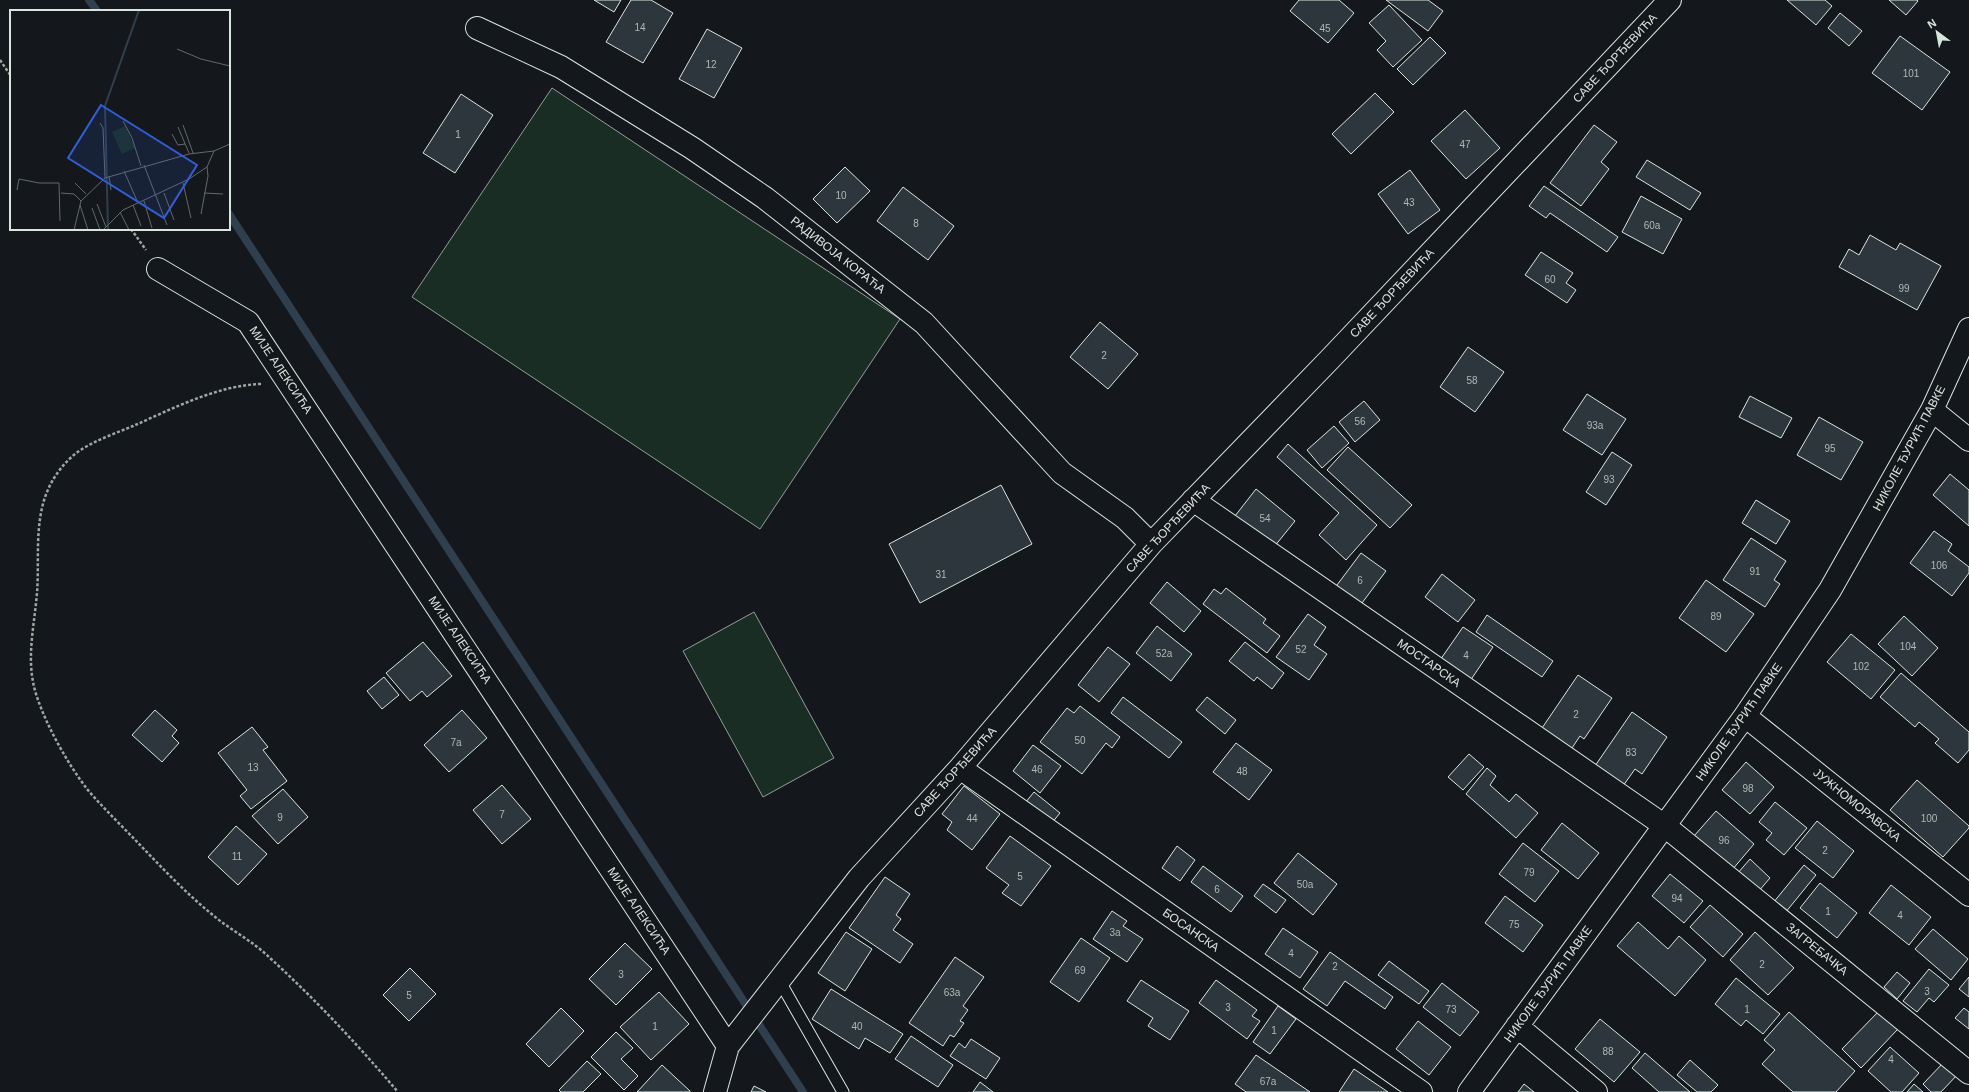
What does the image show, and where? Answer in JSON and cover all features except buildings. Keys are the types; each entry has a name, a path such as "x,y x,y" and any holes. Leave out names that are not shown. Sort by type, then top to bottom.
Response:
{"street":[{"name":"САВЕ ЂОРЂЕВИЋА","path":"715,1092 728,1046 859,878 960,768 1151,544 1336,353 1670,0"},
{"name":"РАДИВОЈА КОРАЋА","path":"477,28 561,67 692,148 778,208 924,322 1062,473 1125,518 1151,544"},
{"name":"МИЈЕ АЛЕКСИЋА","path":"158,269 248,322 728,1046"},
{"name":"НИКОЛЕ ЂУРИЋ ПАВКЕ","path":"1469,1092 1745,716 1830,590 1932,410 1969,328"},
{"path":"1932,410 1969,440"},
{"name":"МОСТАРСКА","path":"1193,500 1665,826"},
{"name":"ЈУЖНОМОРАВСКА","path":"1745,716 1969,895"},
{"name":"БОСАНСКА","path":"960,768 1421,1092"},
{"name":"ЗАГРЕБАЧКА","path":"1665,826 1969,1073"},
{"path":"1517,1026 1596,1092"}],"lane":[{"path":"773,987 844,1092"}],"path":[{"path":"0,60 10,75"},
{"path":"291,385 251,384 214,393 88,446 74,455 62,468 52,481 44,497 38,527 37,593 30,647 32,680 41,709 72,767 87,789 194,899 236,934 268,956 353,1041 398,1092"}],"green space":[{"path":"552,88 900,319 760,529 412,297"},
{"path":"754,612 834,758 763,797 683,651"}],"waterway":[{"path":"89,0 96,10"},
{"path":"230,216 803,1092"}]}
